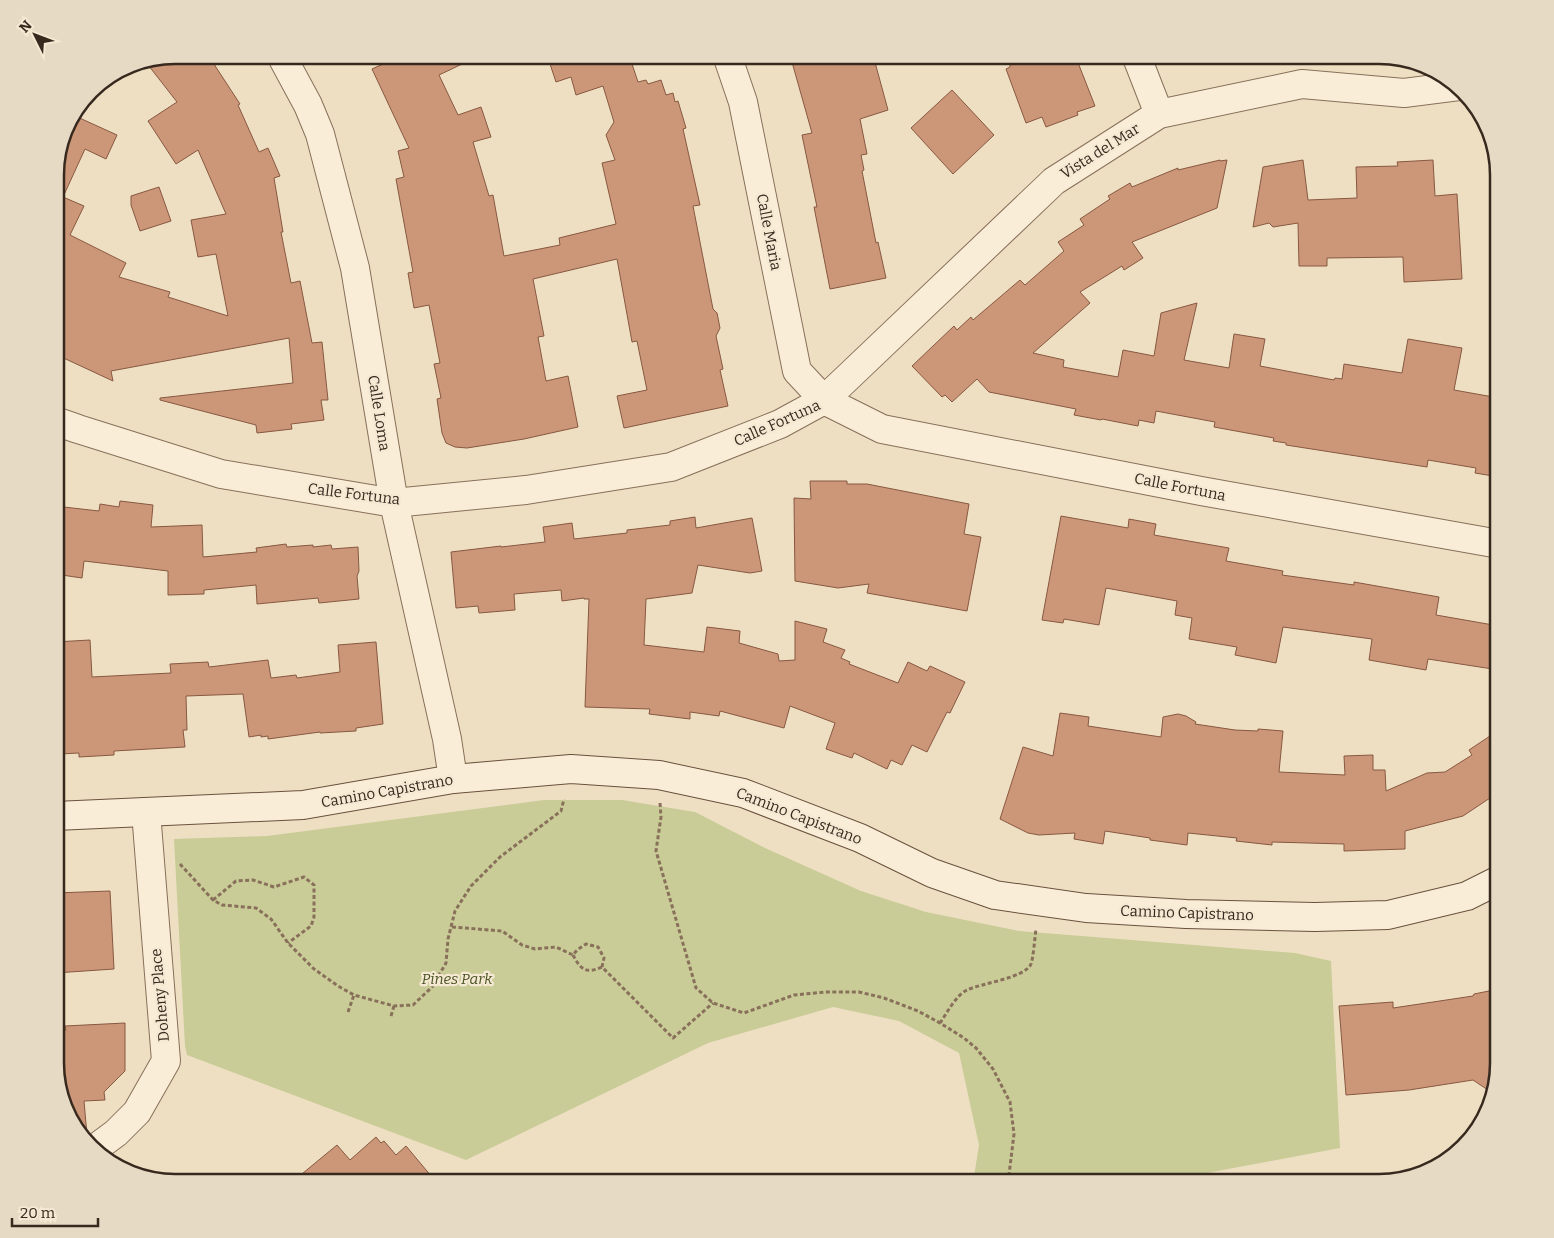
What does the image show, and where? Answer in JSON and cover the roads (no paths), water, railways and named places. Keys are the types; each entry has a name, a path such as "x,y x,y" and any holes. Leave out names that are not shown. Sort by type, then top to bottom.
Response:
{"street":[{"name":"Calle Loma","path":"286,64 308,105 320,134 355,268 394,503 447,739 453,779"},
{"name":"Calle Maria","path":"730,64 743,102 797,371 824,400"},
{"path":"1140,64 1159,114"},
{"name":"Vista del Mar","path":"824,400 1054,181 1159,114 1302,84 1404,93 1448,87"},
{"name":"Calle Fortuna","path":"64,424 221,474 394,503 526,490 671,466 780,424 824,400 882,430 1201,492 1490,542"},
{"name":"Camino Capistrano","path":"64,816 303,805 453,779 571,769 659,775 744,793 860,838 932,873 995,894 1086,908 1186,914 1315,917 1388,915 1467,896 1490,884"},
{"name":"Doheny Place","path":"100,1145 116,1133 137,1112 166,1061 146,812"}],"park label":[{"name":"Pines Park","path":"457,979"}]}
